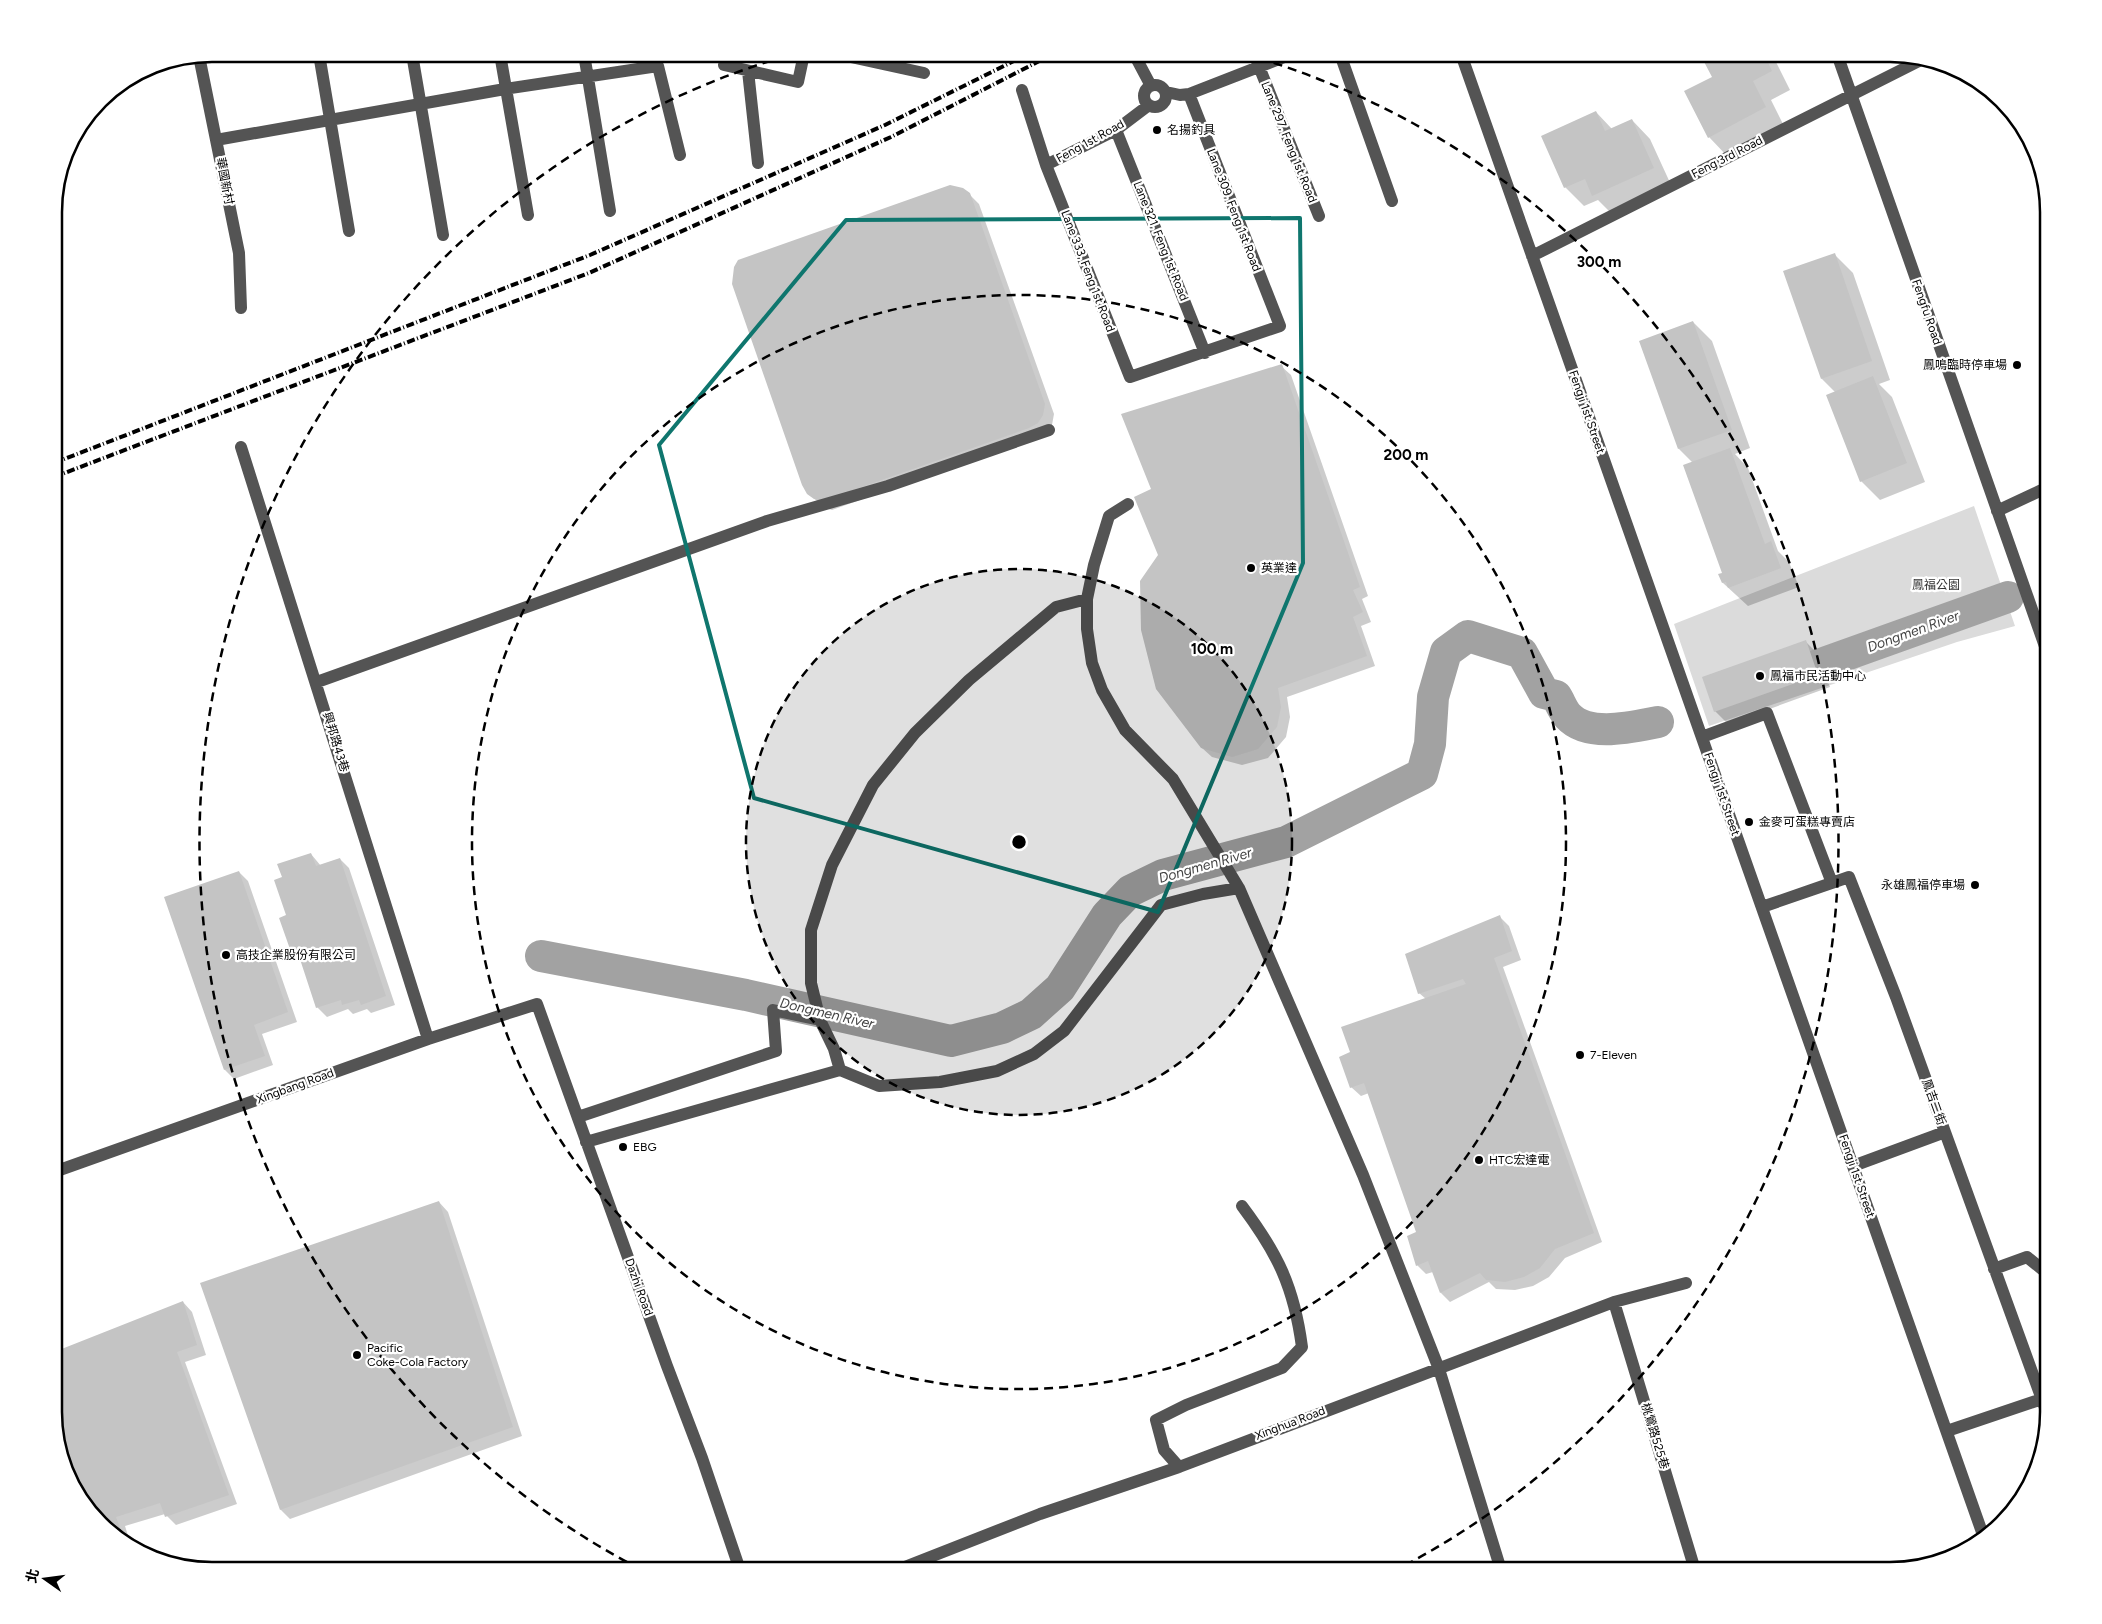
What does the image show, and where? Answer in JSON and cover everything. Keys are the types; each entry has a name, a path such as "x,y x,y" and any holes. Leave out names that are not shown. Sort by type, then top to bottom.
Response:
{"street":[{"path":"319,62 349,231"},
{"path":"413,62 443,235"},
{"path":"501,62 528,215"},
{"path":"585,62 610,211"},
{"path":"724,65 798,82 802,62"},
{"path":"874,62 924,73"},
{"path":"1138,62 1151,86"},
{"name":"Lane 297, Feng 1st Road","path":"1257,62 1319,216"},
{"path":"1149,105 1145,100 1144,93 1151,86 1158,85 1166,92 1180,96 1272,62"},
{"path":"1343,62 1392,201"},
{"name":"Fengji 1st Street","path":"1464,62 1981,1530"},
{"name":"Fengfu Road","path":"1840,62 2040,632"},
{"name":"華國新村","path":"201,63 239,252 241,308"},
{"name":"Feng 3rd Road","path":"1532,256 1912,65"},
{"path":"216,140 505,89 658,66 680,155"},
{"path":"748,71 758,162"},
{"name":"Feng 1st Road","path":"1022,90 1046,165 1116,130 1149,105 1156,107 1162,105 1166,99 1166,92"},
{"name":"Lane 309, Feng 1st Road","path":"1189,94 1280,326 1205,352"},
{"name":"Lane 321, Feng 1st Road","path":"1116,130 1205,352"},
{"name":"Lane 333, Feng 1st Road","path":"1046,165 1130,378 1205,352"},
{"path":"317,682 767,522 888,486 1049,430"},
{"name":"興邦路43巷","path":"241,447 317,682 428,1039"},
{"path":"1997,510 2040,491"},
{"path":"1128,504 1109,516 1094,565 1088,599 1087,629 1092,663 1102,690 1125,730 1173,779 1238,887 1363,1175 1439,1369 1499,1562"},
{"path":"840,1070 834,1049 820,1020 812,982 811,930 832,865 873,785 915,732 970,680 1056,606 1088,599"},
{"path":"1700,733 1768,713 1832,883"},
{"name":"鳳吉二街","path":"1762,907 1849,877 1945,1132 2040,1394"},
{"path":"586,1142 840,1070 879,1086 940,1082 998,1071 1034,1054 1064,1031 1161,905 1238,887"},
{"name":"Xingbang Road","path":"63,1169 428,1039 538,1004"},
{"name":"Dazhi Road","path":"538,1004 586,1142 702,1458 737,1562"},
{"path":"578,1117 776,1051 773,1010 820,1020"},
{"path":"1853,1166 1945,1132"},
{"path":"1179,1467 1164,1450 1156,1420 1282,1368 1302,1347 1298,1315 1283,1269 1242,1206"},
{"path":"1994,1269 2027,1257 2040,1268"},
{"name":"Xinghua Road","path":"917,1562 1040,1514 1179,1467 1322,1411 1439,1369 1614,1302 1686,1282"},
{"name":"桃鶯路525巷","path":"1614,1302 1693,1562"},
{"path":"1946,1431 2040,1400"}],"highlighted area":[{"path":"1300,218 1303,563 1158,912 754,798 659,445 846,220"}],"green space":[{"name":"鳳福公園","path":"1974,506 2015,626 1957,642 1709,726 1674,624"}],"building":[{"path":"1704,62 1768,62 1772,71 1753,81 1766,107 1708,138 1684,91 1712,77"},
{"path":"1596,111 1605,131 1632,119 1654,168 1592,196 1585,179 1564,188 1541,136"},
{"path":"950,185 963,188 970,193 1045,404 1043,415 1038,423 1029,428 822,501 814,499 807,494 802,485 732,284 734,267 738,260"},
{"path":"1835,253 1872,361 1821,379 1783,271"},
{"path":"1693,321 1732,430 1678,449 1639,341"},
{"name":"英業達","path":"1282,364 1360,587 1353,590 1363,612 1353,617 1367,656 1278,688 1281,707 1277,727 1258,749 1232,757 1201,748 1156,689 1141,630 1140,581 1158,555 1134,497 1151,489 1121,414"},
{"path":"1873,376 1907,463 1860,482 1826,395"},
{"path":"1730,448 1765,544 1771,541 1781,568 1728,588 1726,582 1722,583 1718,574 1722,573 1683,465"},
{"name":"鳳福市民活動中心","path":"1806,640 1818,675 1714,712 1702,677"},
{"path":"311,853 316,866 340,858 386,996 361,1005 359,1000 342,1005 341,1000 316,1008 297,950 291,952 279,918 286,915 274,880 282,877 277,864"},
{"name":"高技企業股份有限公司","path":"239,871 288,1012 254,1025 265,1056 224,1070 164,897"},
{"name":"HTC宏達電","path":"1500,915 1512,951 1494,958 1594,1233 1555,1249 1540,1268 1524,1277 1505,1282 1486,1280 1480,1273 1440,1293 1428,1261 1416,1266 1407,1236 1416,1232 1364,1083 1350,1088 1339,1057 1350,1052 1341,1027 1466,984 1463,979 1418,994 1405,954"},
{"name":"Pacific Coke-Cola Factory","path":"439,1201 513,1427 280,1510 200,1283"},
{"path":"183,1301 197,1345 177,1352 229,1495 165,1517 160,1503 116,1517 121,1531 93,1503 83,1487 74,1469 65,1441 63,1421 63,1348"}],"waterway":[{"name":"Dongmen River","path":"1818,665 2008,597"},
{"name":"Dongmen River","path":"541,956 746,995 951,1041 1002,1028 1031,1014 1060,988 1107,915 1130,891 1163,875 1286,842 1422,774 1430,744 1433,697 1446,652 1468,636 1522,653 1544,693 1556,696 1566,714 1577,723 1598,729 1611,729 1658,722"}],"railway":[{"path":"63,460 590,255 885,125 1012,62"},
{"path":"63,474 589,273 891,137 1037,62"}],"place":[{"name":"名揚釣具","path":"1157,130"},
{"name":"鳳鳴臨時停車場","path":"2017,365"},
{"name":"英業達","path":"1251,568"},
{"name":"鳳福市民活動中心","path":"1760,676"},
{"name":"金麥可蛋糕專賣店","path":"1749,822"},
{"name":"永雄鳳福停車場","path":"1975,885"},
{"name":"高技企業股份有限公司","path":"226,955"},
{"name":"7-Eleven","path":"1580,1055"},
{"name":"EBG","path":"623,1147"},
{"name":"HTC宏達電","path":"1479,1160"},
{"name":"Pacific Coke-Cola Factory","path":"357,1355"}]}
